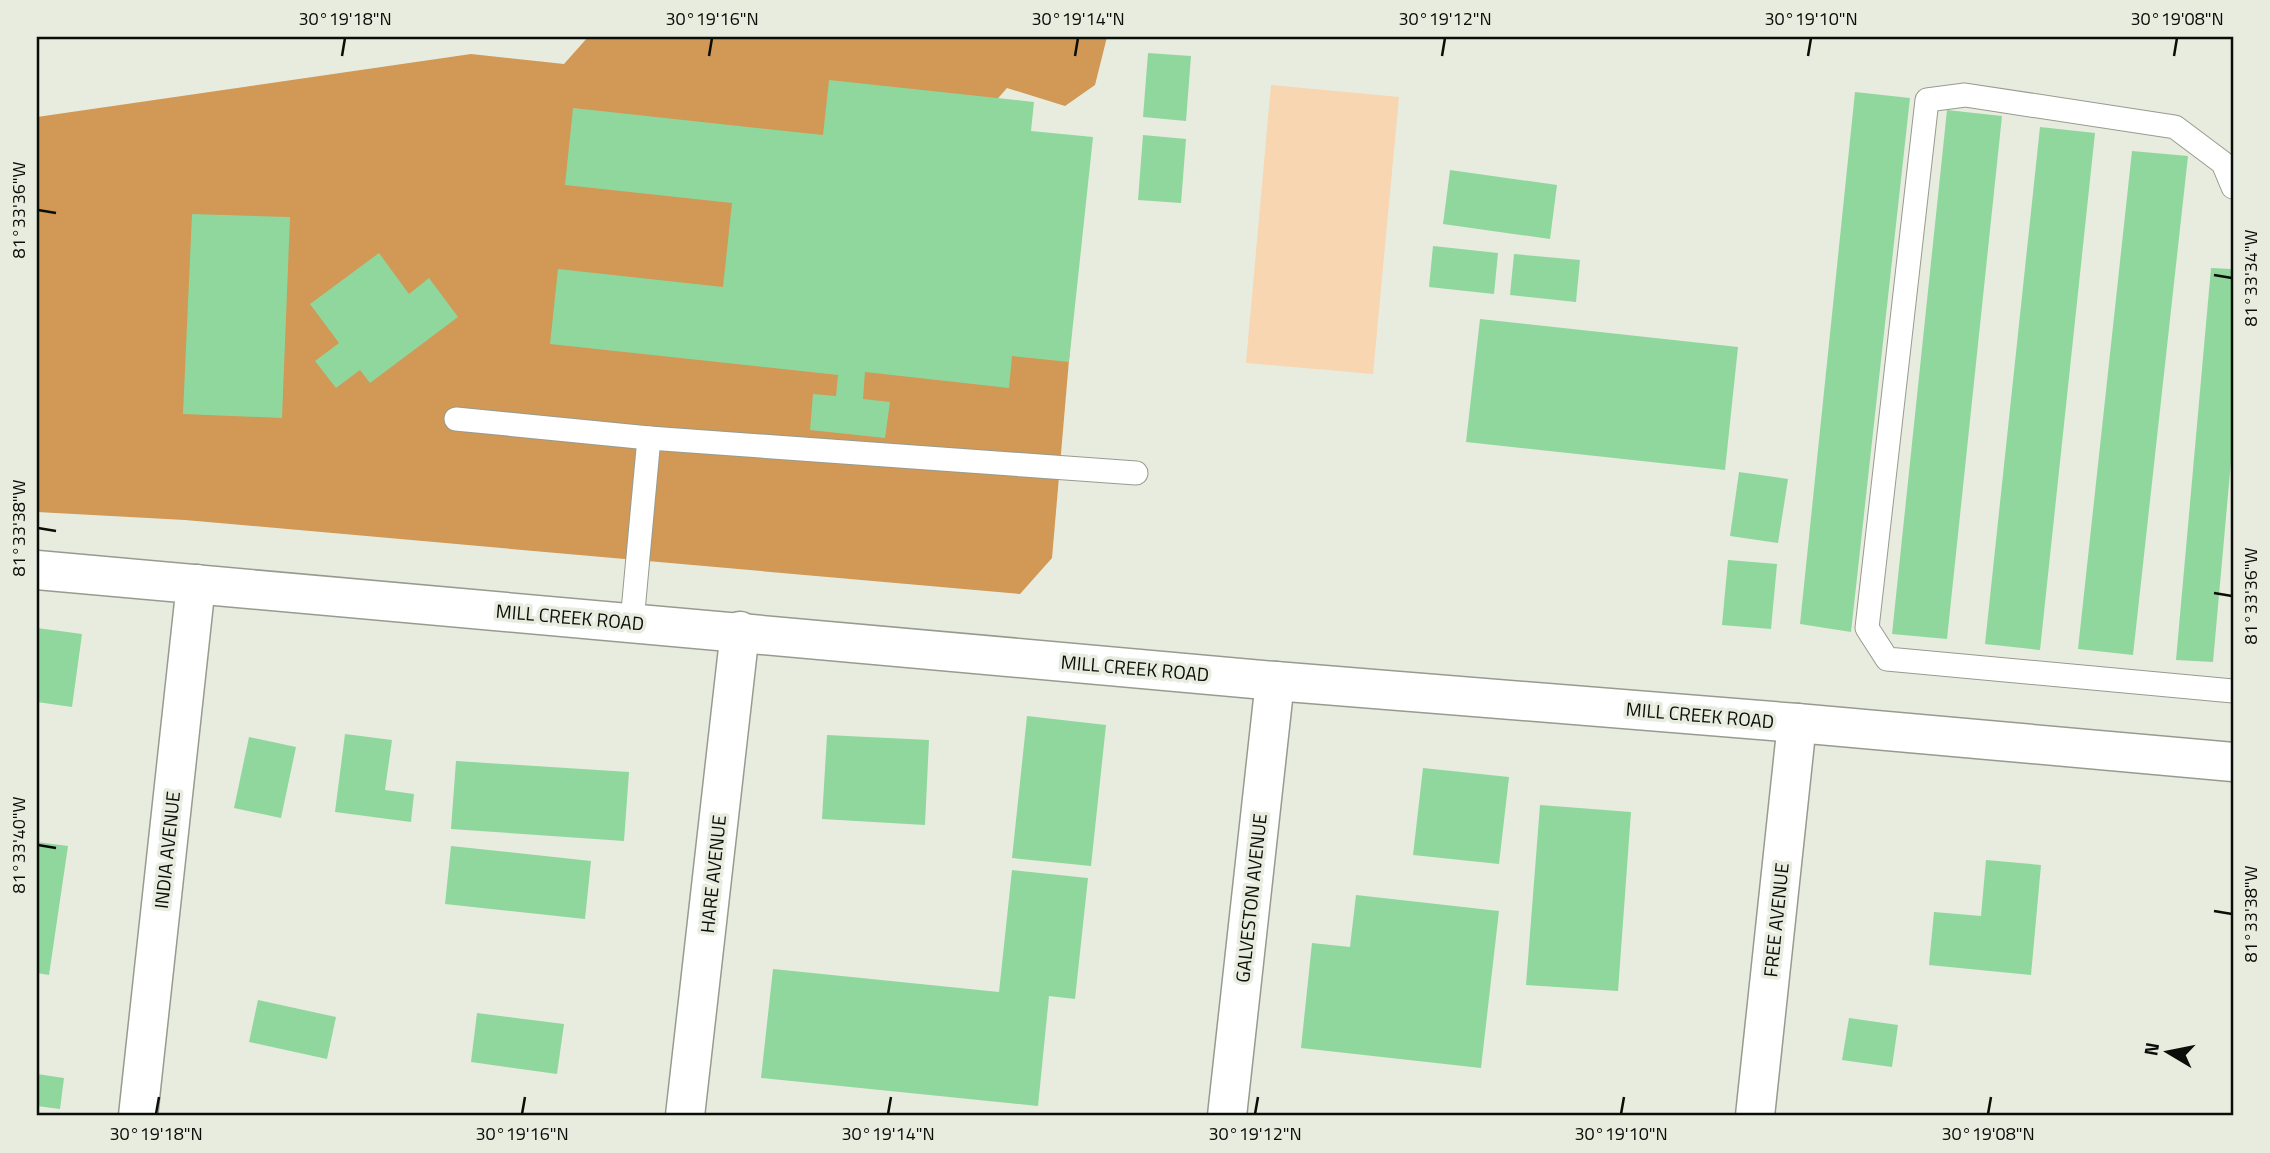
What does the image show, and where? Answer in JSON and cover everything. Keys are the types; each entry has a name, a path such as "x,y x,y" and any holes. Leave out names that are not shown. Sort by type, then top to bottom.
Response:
{"street":[{"name":"MILL CREEK ROAD","path":"37,570 1275,681 1797,723 2233,762"},
{"name":"INDIA AVENUE","path":"138,1116 195,584"},
{"name":"HARE AVENUE","path":"685,1116 740,631"},
{"name":"GALVESTON AVENUE","path":"1227,1116 1275,681"},
{"name":"FREE AVENUE","path":"1755,1116 1797,723"}],"lane":[{"path":"2233,187 2223,163 2175,127 1965,95 1927,100 1867,628 1886,659 2233,691"},
{"path":"456,419 649,438 1136,474"},
{"path":"632,622 649,438"}],"shaded area":[{"path":"588,37 1107,37 1095,85 1065,106 1007,88 972,128 1074,302 1052,558 1020,594 185,520 37,512 37,117 471,54 564,64"},
{"path":"1271,85 1399,97 1373,374 1246,363"}],"building":[{"path":"1148,53 1191,56 1186,121 1143,117"},
{"path":"829,80 1034,102 1031,131 1093,137 1069,362 1012,356 1009,388 865,372 863,399 890,402 885,438 810,430 813,394 836,396 838,375 550,344 558,269 723,287 732,203 565,185 573,108 823,135"},
{"path":"1855,92 1910,98 1851,632 1800,624"},
{"path":"1947,110 2002,116 1947,639 1892,634"},
{"path":"2040,127 2095,133 2040,650 1985,644"},
{"path":"1143,135 1186,139 1181,203 1138,200"},
{"path":"2132,151 2188,156 2133,655 2078,649"},
{"path":"1450,170 1557,185 1550,239 1443,224"},
{"path":"192,214 290,217 282,418 183,414"},
{"path":"1433,246 1498,253 1494,294 1429,287"},
{"path":"379,253 409,294 429,278 458,317 370,383 360,370 336,388 315,361 339,343 310,304"},
{"path":"1514,254 1580,260 1576,302 1510,295"},
{"path":"2211,268 2233,269 2233,439 2213,662 2176,660"},
{"path":"1480,319 1738,347 1725,470 1466,442"},
{"path":"1739,472 1788,479 1778,543 1730,536"},
{"path":"1728,560 1777,564 1771,629 1722,625"},
{"path":"37,628 82,634 72,707 37,702"},
{"path":"1027,716 1106,725 1091,866 1012,858"},
{"path":"345,734 392,740 385,790 414,794 411,822 335,812"},
{"path":"827,735 929,740 925,825 822,819"},
{"path":"249,737 296,747 281,818 234,808"},
{"path":"456,761 629,772 624,841 451,829"},
{"path":"1423,768 1509,777 1499,864 1413,855"},
{"path":"1540,805 1631,812 1618,991 1526,985"},
{"path":"37,842 68,846 49,975 37,973"},
{"path":"451,846 591,861 585,919 445,904"},
{"path":"1986,860 2041,865 2031,975 1929,965 1934,912 1981,916"},
{"path":"1012,870 1088,878 1075,999 1049,996 1038,1106 761,1078 773,969 999,992"},
{"path":"1356,895 1499,911 1481,1068 1301,1048 1312,943 1350,947"},
{"path":"258,1000 336,1017 327,1059 249,1042"},
{"path":"477,1013 564,1024 557,1074 471,1062"},
{"path":"1849,1018 1898,1025 1892,1067 1842,1060"},
{"path":"37,1074 64,1078 60,1109 37,1106"}]}
